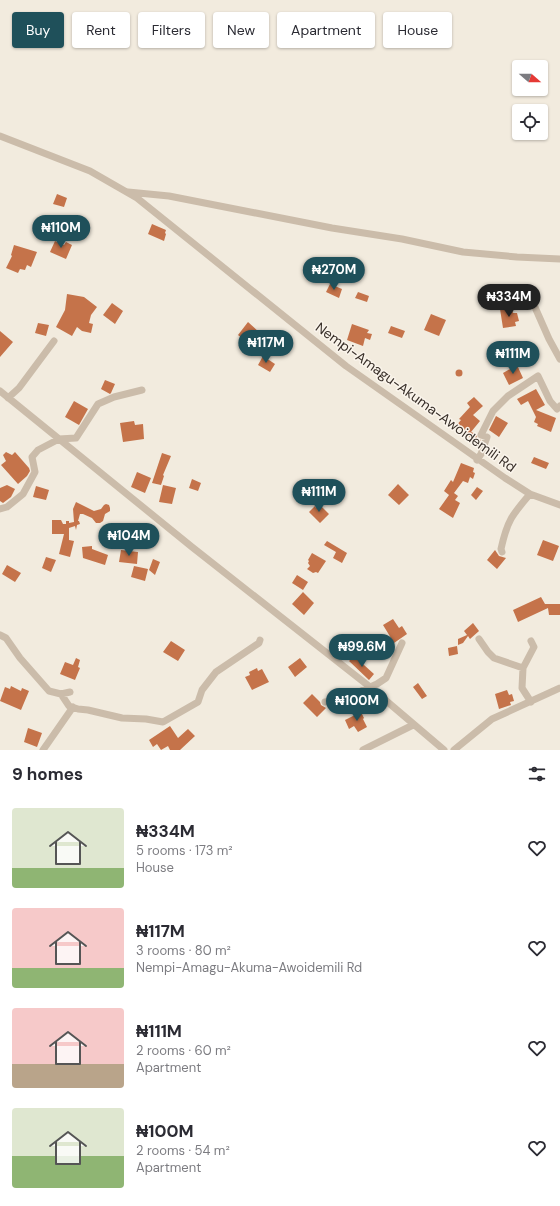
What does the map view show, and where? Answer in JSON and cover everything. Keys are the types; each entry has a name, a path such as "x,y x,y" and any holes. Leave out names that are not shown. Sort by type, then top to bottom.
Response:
{"street":[{"name":"Nempi-Amagu-Akuma-Awoidemili Rd","path":"0,136 90,171 137,198 346,366 477,460 530,494 560,505"},
{"path":"125,191 169,196 332,228 402,239 463,252 560,259"},
{"path":"534,305 549,339 560,359"},
{"path":"8,398 19,388 54,341"},
{"path":"477,460 481,454 487,437 481,435 493,411 508,396 538,376 550,401 557,409 560,406"},
{"path":"0,509 7,507 23,494 34,472 32,457 38,450 59,439 76,438 98,404 114,397 142,390"},
{"path":"0,391 192,547 370,687 444,750"},
{"path":"502,552 501,549 505,528 511,517 530,494"},
{"path":"0,635 6,638 20,658 49,691 61,694 70,692"},
{"path":"479,639 494,658 523,668"},
{"path":"61,694 69,706 122,718 146,719 163,722 198,702 202,690 216,672 259,643 260,640"},
{"path":"531,641 534,647 523,668 522,688 531,702"},
{"path":"325,702 341,700 386,678 402,643"},
{"path":"454,750 492,719 560,688"},
{"path":"43,750 73,707"},
{"path":"363,750 413,725"}],"building":[{"path":"57,194 67,198 64,207 53,204"},
{"path":"152,224 166,230 164,241 148,234"},
{"path":"55,241 64,245 66,242 72,245 66,259 50,252"},
{"path":"14,245 37,252 31,267 27,265 25,270 20,269 18,273 6,268 12,256"},
{"path":"326,257 333,259 329,269 324,267"},
{"path":"330,284 342,289 339,298 326,292"},
{"path":"358,292 369,296 367,302 355,298"},
{"path":"67,294 84,297 97,307 91,315 89,323 93,324 91,333 82,331 77,327 72,336 56,327 65,310"},
{"path":"112,303 123,311 115,324 103,315"},
{"path":"512,307 513,313 517,313 519,321 515,322 516,326 503,328 500,309"},
{"path":"431,314 446,320 439,336 424,330"},
{"path":"248,322 260,333 250,345 238,335"},
{"path":"38,323 49,325 46,336 35,333"},
{"path":"352,324 369,330 367,333 372,334 370,340 365,338 363,346 347,340"},
{"path":"391,326 405,331 402,338 388,333"},
{"path":"0,331 13,342 0,357"},
{"path":"263,356 275,364 270,372 258,365"},
{"path":"517,365 523,378 509,385 503,373"},
{"path":"459,369 462,370 462,376 459,377 456,376 455,373 456,370"},
{"path":"105,380 115,384 110,394 101,389"},
{"path":"536,389 545,405 536,410 556,418 551,432 537,426 538,424 534,422 536,417 528,401 521,405 517,399"},
{"path":"474,397 483,406 473,415 480,421 471,432 476,434 477,438 481,440 480,442 472,439 456,426 461,420 459,419 470,407 467,403"},
{"path":"74,401 88,409 79,425 65,417"},
{"path":"496,416 508,423 499,437 489,430"},
{"path":"134,421 135,425 143,424 144,439 123,442 120,423"},
{"path":"6,452 12,455 15,452 29,468 30,471 27,476 18,484 1,465 6,461 3,455"},
{"path":"162,453 171,456 163,475 161,485 152,483"},
{"path":"534,457 549,463 546,469 531,463"},
{"path":"461,463 474,468 473,472 475,473 473,479 470,477 468,483 463,481 454,493 458,496 455,500 460,503 453,518 439,509 449,495 444,491 451,480 453,482"},
{"path":"137,472 151,478 145,493 131,487"},
{"path":"192,479 201,483 198,491 189,488"},
{"path":"398,484 409,495 399,505 388,495"},
{"path":"7,485 15,489 11,497 3,503 0,501 0,488"},
{"path":"163,485 176,488 172,504 159,502"},
{"path":"36,486 49,490 46,500 33,497"},
{"path":"477,487 483,491 476,500 471,495"},
{"path":"76,502 94,511 101,509 106,504 109,505 110,511 105,514 103,521 100,523 96,523 92,518 80,514 78,521 80,524 77,525 76,530 75,526 69,528 69,540 74,541 70,557 59,554 64,534 52,534 52,520 61,520 63,524 66,524 66,521 69,521 69,523 74,522 73,509"},
{"path":"319,504 329,514 320,523 309,512 315,506 316,508"},
{"path":"543,540 559,546 553,561 537,555"},
{"path":"327,541 347,553 342,563 333,558 336,552 324,545"},
{"path":"92,546 92,549 108,555 105,565 83,558 82,547"},
{"path":"121,550 138,552 137,564 119,562"},
{"path":"495,550 499,556 506,558 497,569 487,560"},
{"path":"312,553 326,561 318,573 313,573 307,569 310,566 308,560"},
{"path":"46,557 56,560 51,572 42,568"},
{"path":"153,559 160,562 155,575 149,570"},
{"path":"7,565 21,573 15,582 2,574"},
{"path":"134,566 148,569 145,581 131,577"},
{"path":"297,575 308,582 303,590 292,583"},
{"path":"303,592 314,603 304,615 292,604"},
{"path":"541,597 545,604 560,604 560,615 549,615 548,608 518,622 513,610"},
{"path":"393,619 399,628 402,626 407,634 394,643 383,625"},
{"path":"473,623 479,631 470,639 468,636 463,643 458,645 458,639 467,635 464,631"},
{"path":"171,641 185,650 178,661 163,652"},
{"path":"457,646 458,654 449,656 448,648"},
{"path":"354,656 374,674 369,680 349,661"},
{"path":"76,658 80,660 78,667 80,668 75,680 60,674 65,662 73,665"},
{"path":"300,658 307,667 295,677 288,667"},
{"path":"257,668 258,671 262,669 269,682 252,690 245,677 250,675 249,672"},
{"path":"418,683 427,696 422,699 413,687"},
{"path":"11,686 21,691 22,688 29,691 21,710 0,701 5,687 10,689"},
{"path":"507,690 509,695 512,694 514,701 510,702 511,705 499,709 495,694"},
{"path":"312,694 321,705 326,708 317,717 303,703"},
{"path":"361,712 367,727 358,732 354,726 349,729 345,720"},
{"path":"170,726 178,738 188,729 195,736 180,750 170,750 168,746 161,750 157,744 153,747 149,740"},
{"path":"28,728 42,733 37,747 24,742"}]}
